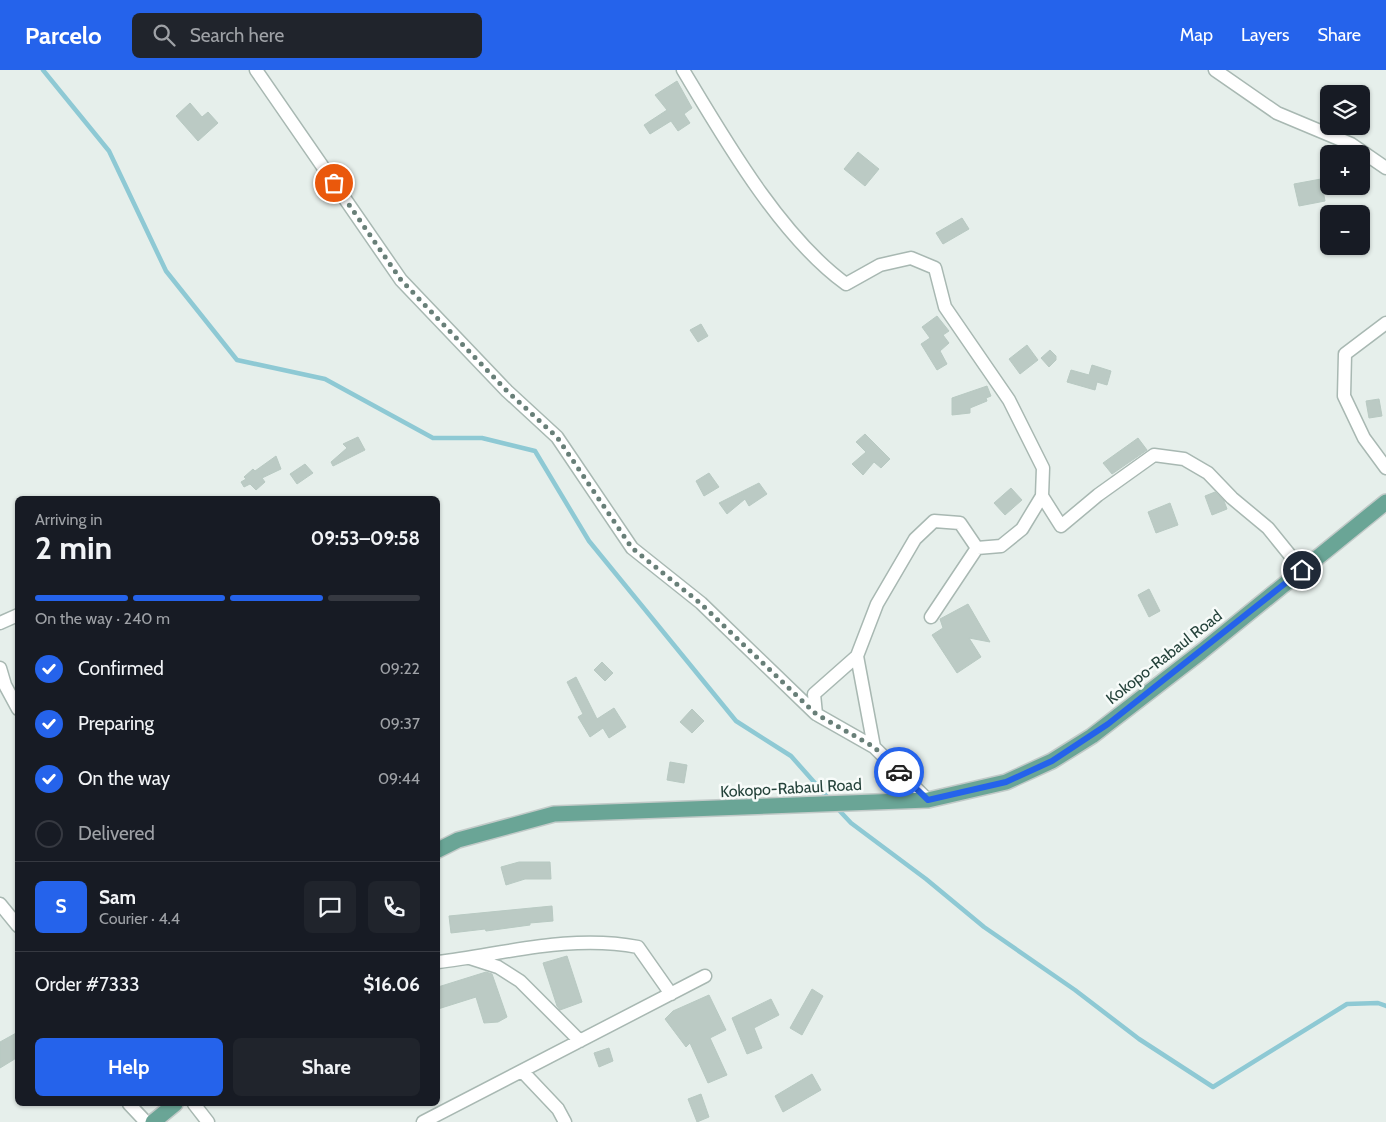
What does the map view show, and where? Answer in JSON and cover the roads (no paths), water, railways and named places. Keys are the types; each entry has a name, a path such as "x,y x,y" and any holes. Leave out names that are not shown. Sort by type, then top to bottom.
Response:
{"main road":[{"name":"Kokopo-Rabaul Road","path":"440,849 458,840 554,814 802,807 864,802 928,800 1006,782 1052,761 1116,718 1386,502"},
{"path":"153,1122 173,1106"}],"street":[{"path":"256,70 401,280 507,391 557,437 632,548 700,603 816,714 874,747 928,800"},
{"path":"683,70 741,165 793,234 832,274 846,284 880,265 911,258 935,268 946,306 1009,400 1043,468 1042,496 1022,528 1002,546 977,548"},
{"path":"1215,70 1277,113 1352,144 1386,168"},
{"path":"1386,322 1345,354 1344,396 1364,438 1386,468"},
{"path":"1042,496 1061,526 1098,495 1154,454 1184,459 1208,473 1232,498 1268,528 1302,570"},
{"path":"816,714 814,694 857,656 877,604 915,539 934,521 960,523 977,548"},
{"path":"931,617 977,548"},
{"path":"0,622 15,616"},
{"path":"857,656 874,747"},
{"path":"0,668 5,685 15,703"},
{"path":"0,904 15,922"},
{"path":"440,962 470,958 511,949 576,942 611,942 638,947 671,994"},
{"path":"470,958 498,967 520,980 580,1041"},
{"path":"423,1122 705,976"},
{"path":"522,1071 558,1109 565,1122"},
{"path":"131,1106 146,1122"},
{"path":"196,1106 208,1122"}],"waterway":[{"path":"43,70 109,151 166,271 237,360 325,379 433,438 482,438 535,451 589,541 736,721 791,756 830,800"},
{"path":"836,807 851,823 926,879 984,927 1075,990 1139,1039 1213,1087 1347,1004 1378,1003 1386,1006"}]}
